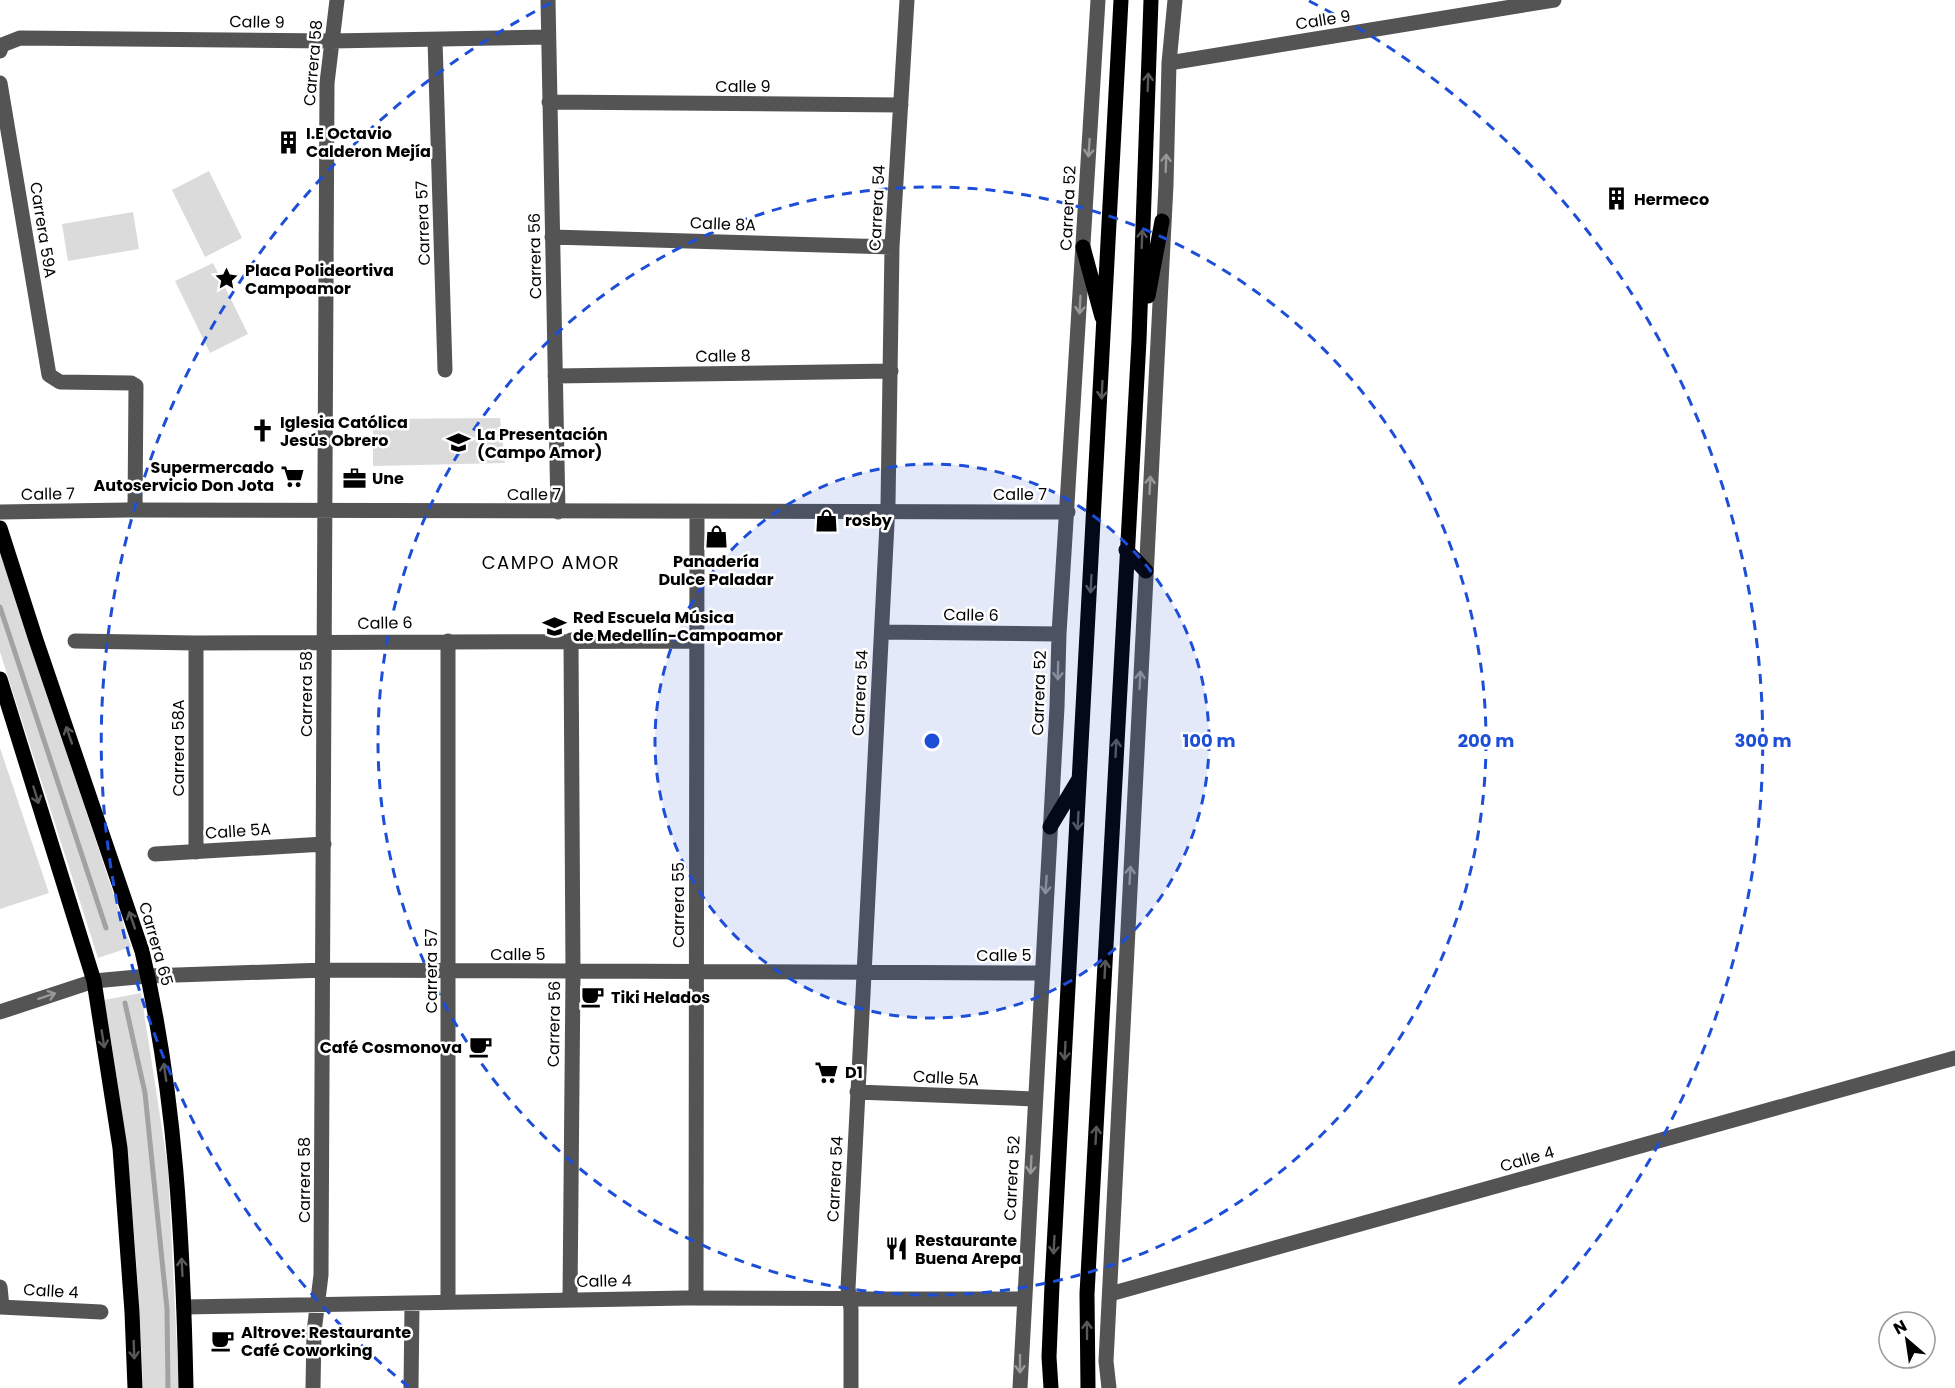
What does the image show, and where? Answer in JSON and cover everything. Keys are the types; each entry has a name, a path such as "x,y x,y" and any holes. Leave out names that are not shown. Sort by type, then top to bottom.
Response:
{"main road":[{"path":"1051,1388 1049,1357 1052,1285 1114,176 1121,0"},
{"path":"1088,1388 1087,1294 1139,340 1151,0"},
{"path":"1139,340 1162,221"},
{"path":"1083,247 1105,331"},
{"name":"Carrera 65","path":"0,528 142,951 148,976 172,1127 184,1307 186,1388"},
{"path":"1126,550 1146,571"},
{"path":"0,679 94,981 120,1148 135,1388"},
{"path":"1050,827 1080,777"}],"street":[{"name":"Carrera 58","path":"313,1388 314,1332 321,1275 327,83 337,0"},
{"name":"Carrera 56","path":"548,0 558,512"},
{"name":"Carrera 54","path":"852,1388 849,1299 856,1092 882,632 891,371 892,247 907,0"},
{"name":"Carrera 52","path":"1020,1388 1059,634 1098,0"},
{"path":"1109,1388 1106,1361 1169,63 1175,0"},
{"name":"Calle 9","path":"1169,63 1554,0"},
{"name":"Calle 9","path":"1,48 20,38 331,41 548,37"},
{"name":"Carrera 57","path":"435,40 445,370"},
{"name":"Carrera 59A","path":"0,83 5,145 49,375 54,380 131,383 136,386 135,510"},
{"name":"Calle 9","path":"549,102 901,105"},
{"name":"Calle 8A","path":"552,237 892,247"},
{"name":"Calle 8","path":"555,376 891,371"},
{"name":"Calle 7","path":"0,512 135,510 1068,512"},
{"name":"Carrera 55","path":"696,1298 697,512"},
{"name":"Calle 6","path":"882,632 1059,634"},
{"name":"Carrera 56","path":"570,1300 573,973 571,640"},
{"name":"Calle 6","path":"75,641 196,644 696,641"},
{"name":"Carrera 57","path":"448,641 448,1302"},
{"name":"Carrera 58A","path":"196,644 196,852"},
{"name":"Calle 5A","path":"155,854 324,844"},
{"name":"Calle 5","path":"0,1012 94,981 148,976 324,970 573,973 697,971 1041,973"},
{"name":"Calle 4","path":"1110,1294 1955,1058"},
{"name":"Calle 5A","path":"856,1092 1035,1099"},
{"path":"0,1287 1,1307"},
{"name":"Calle 4","path":"184,1307 318,1304 412,1305 448,1302 696,1298 1024,1299"},
{"path":"411,1388 412,1305"},
{"name":"Calle 4","path":"1,1307 101,1312"}],"shaded area":[{"path":"209,171 242,238 205,257 172,190"},
{"path":"133,212 139,249 68,261 62,224"},
{"path":"213,263 248,334 210,353 175,281"},
{"path":"500,418 505,463 373,466 373,419"},
{"path":"0,551 131,947 98,958 0,652"},
{"path":"0,748 49,893 0,909"},
{"path":"141,993 168,1168 179,1388 143,1388 131,1193 120,1097 104,1000"}],"waterway":[{"path":"0,607 106,928"},
{"path":"125,1003 145,1093 167,1309 168,1388"}],"place":[{"name":"I.E Octavio Calderon Mejía","path":"288,142"},
{"name":"Hermeco","path":"1616,199"},
{"name":"Placa Polideortiva Campoamor","path":"227,279"},
{"name":"Iglesia Católica Jesús Obrero","path":"262,431"},
{"name":"La Presentación (Campo Amor)","path":"459,443"},
{"name":"Supermercado Autoservicio Don Jota","path":"292,476"},
{"name":"Une","path":"354,478"},
{"name":"rosby","path":"827,520"},
{"name":"Panadería Dulce Paladar","path":"716,536"},
{"name":"Red Escuela Música de Medellín-Campoamor","path":"555,626"},
{"name":"Tiki Helados","path":"593,997"},
{"name":"Café Cosmonova","path":"480,1047"},
{"name":"D1","path":"827,1072"},
{"name":"Restaurante Buena Arepa","path":"897,1249"},
{"name":"Altrove: Restaurante Café Coworking","path":"223,1341"}],"district":[{"name":"CAMPO AMOR","path":"551,562"}]}
